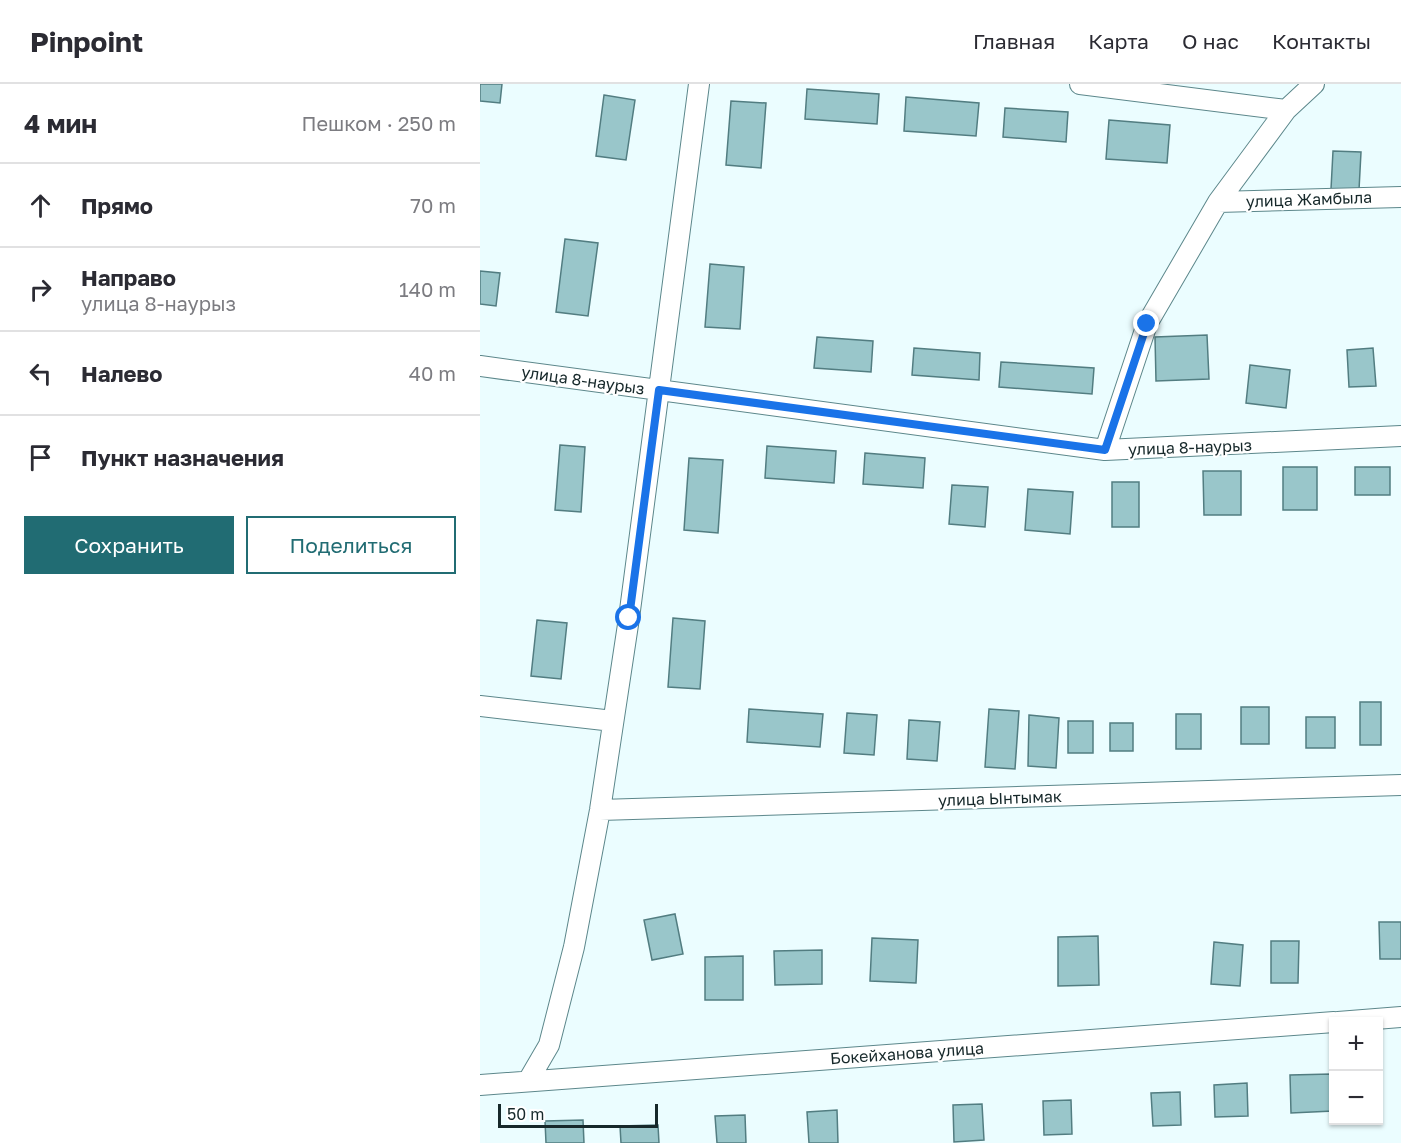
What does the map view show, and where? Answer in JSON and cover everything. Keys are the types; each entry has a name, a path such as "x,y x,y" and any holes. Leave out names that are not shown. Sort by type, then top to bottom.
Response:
{"street":[{"path":"528,1082 549,1045 574,947 600,810 614,721 699,84"},
{"path":"1080,84 1286,110"},
{"path":"1105,450 1147,324 1218,202 1286,110 1314,84"},
{"name":"улица Жамбыла","path":"1218,202 1401,197"},
{"name":"улица 8-наурыз","path":"480,366 1105,450 1401,436"},
{"path":"480,706 614,721"},
{"name":"улица Ынтымак","path":"600,810 1401,785"},
{"name":"Бокейханова улица","path":"1383,1018 1401,1017"},
{"name":"Бокейханова улица","path":"480,1085 1329,1023"}],"building":[{"path":"480,84 502,84 500,103 480,101"},
{"path":"807,89 879,94 877,124 805,119"},
{"path":"604,95 635,100 626,160 596,156"},
{"path":"906,97 979,103 976,136 904,131"},
{"path":"731,101 766,103 761,168 726,165"},
{"path":"1005,108 1068,112 1066,142 1003,137"},
{"path":"1109,120 1170,125 1167,163 1106,159"},
{"path":"1333,151 1361,152 1359,190 1331,189"},
{"path":"565,239 598,243 588,316 556,312"},
{"path":"710,264 744,267 740,329 705,327"},
{"path":"480,271 500,273 496,306 480,304"},
{"path":"1207,335 1209,379 1156,381 1155,337"},
{"path":"817,337 873,341 871,372 814,368"},
{"path":"914,348 980,353 979,380 912,375"},
{"path":"1373,348 1376,386 1349,387 1347,350"},
{"path":"1001,362 1094,368 1092,394 999,387"},
{"path":"1250,365 1290,370 1286,408 1246,403"},
{"path":"560,445 585,447 581,512 555,510"},
{"path":"767,446 836,451 834,483 765,478"},
{"path":"865,453 925,458 923,488 863,484"},
{"path":"689,458 723,460 718,533 684,530"},
{"path":"1283,467 1317,467 1317,510 1283,510"},
{"path":"1355,467 1390,467 1390,495 1355,495"},
{"path":"1203,471 1241,471 1241,515 1204,515"},
{"path":"1112,482 1139,482 1139,527 1112,527"},
{"path":"952,485 988,487 985,527 949,524"},
{"path":"1028,489 1073,492 1070,534 1025,530"},
{"path":"673,618 705,621 700,689 668,687"},
{"path":"537,620 567,623 561,679 531,676"},
{"path":"1360,702 1381,702 1381,745 1360,745"},
{"path":"1241,707 1269,707 1269,744 1241,744"},
{"path":"749,709 823,714 820,747 747,742"},
{"path":"989,709 1019,711 1015,769 985,767"},
{"path":"847,713 877,715 874,755 844,753"},
{"path":"1176,714 1201,714 1201,749 1176,749"},
{"path":"1029,715 1059,718 1056,768 1028,766"},
{"path":"1306,717 1335,717 1335,748 1306,748"},
{"path":"909,720 940,722 937,761 907,759"},
{"path":"1068,721 1093,721 1093,753 1068,753"},
{"path":"1110,723 1133,723 1133,751 1110,751"},
{"path":"675,914 683,954 652,960 644,920"},
{"path":"1379,922 1401,922 1401,959 1380,959"},
{"path":"1098,936 1099,985 1058,986 1058,937"},
{"path":"872,938 918,940 916,983 870,981"},
{"path":"1271,941 1299,941 1298,983 1271,983"},
{"path":"1214,942 1243,945 1240,986 1211,984"},
{"path":"822,950 822,984 775,985 774,951"},
{"path":"743,956 743,1000 705,1000 705,957"},
{"path":"1329,1074 1329,1111 1291,1113 1290,1075"},
{"path":"1247,1083 1248,1116 1215,1117 1214,1085"},
{"path":"1180,1092 1181,1125 1153,1126 1151,1093"},
{"path":"1071,1100 1072,1134 1044,1135 1043,1101"},
{"path":"982,1104 984,1140 954,1142 953,1105"},
{"path":"837,1110 838,1143 809,1143 807,1112"},
{"path":"745,1115 746,1143 717,1143 715,1116"},
{"path":"583,1120 584,1143 546,1143 545,1121"},
{"path":"658,1125 659,1143 621,1143 620,1126"}],"route":[{"path":"629,618 659,390 1105,450 1147,324"}]}
